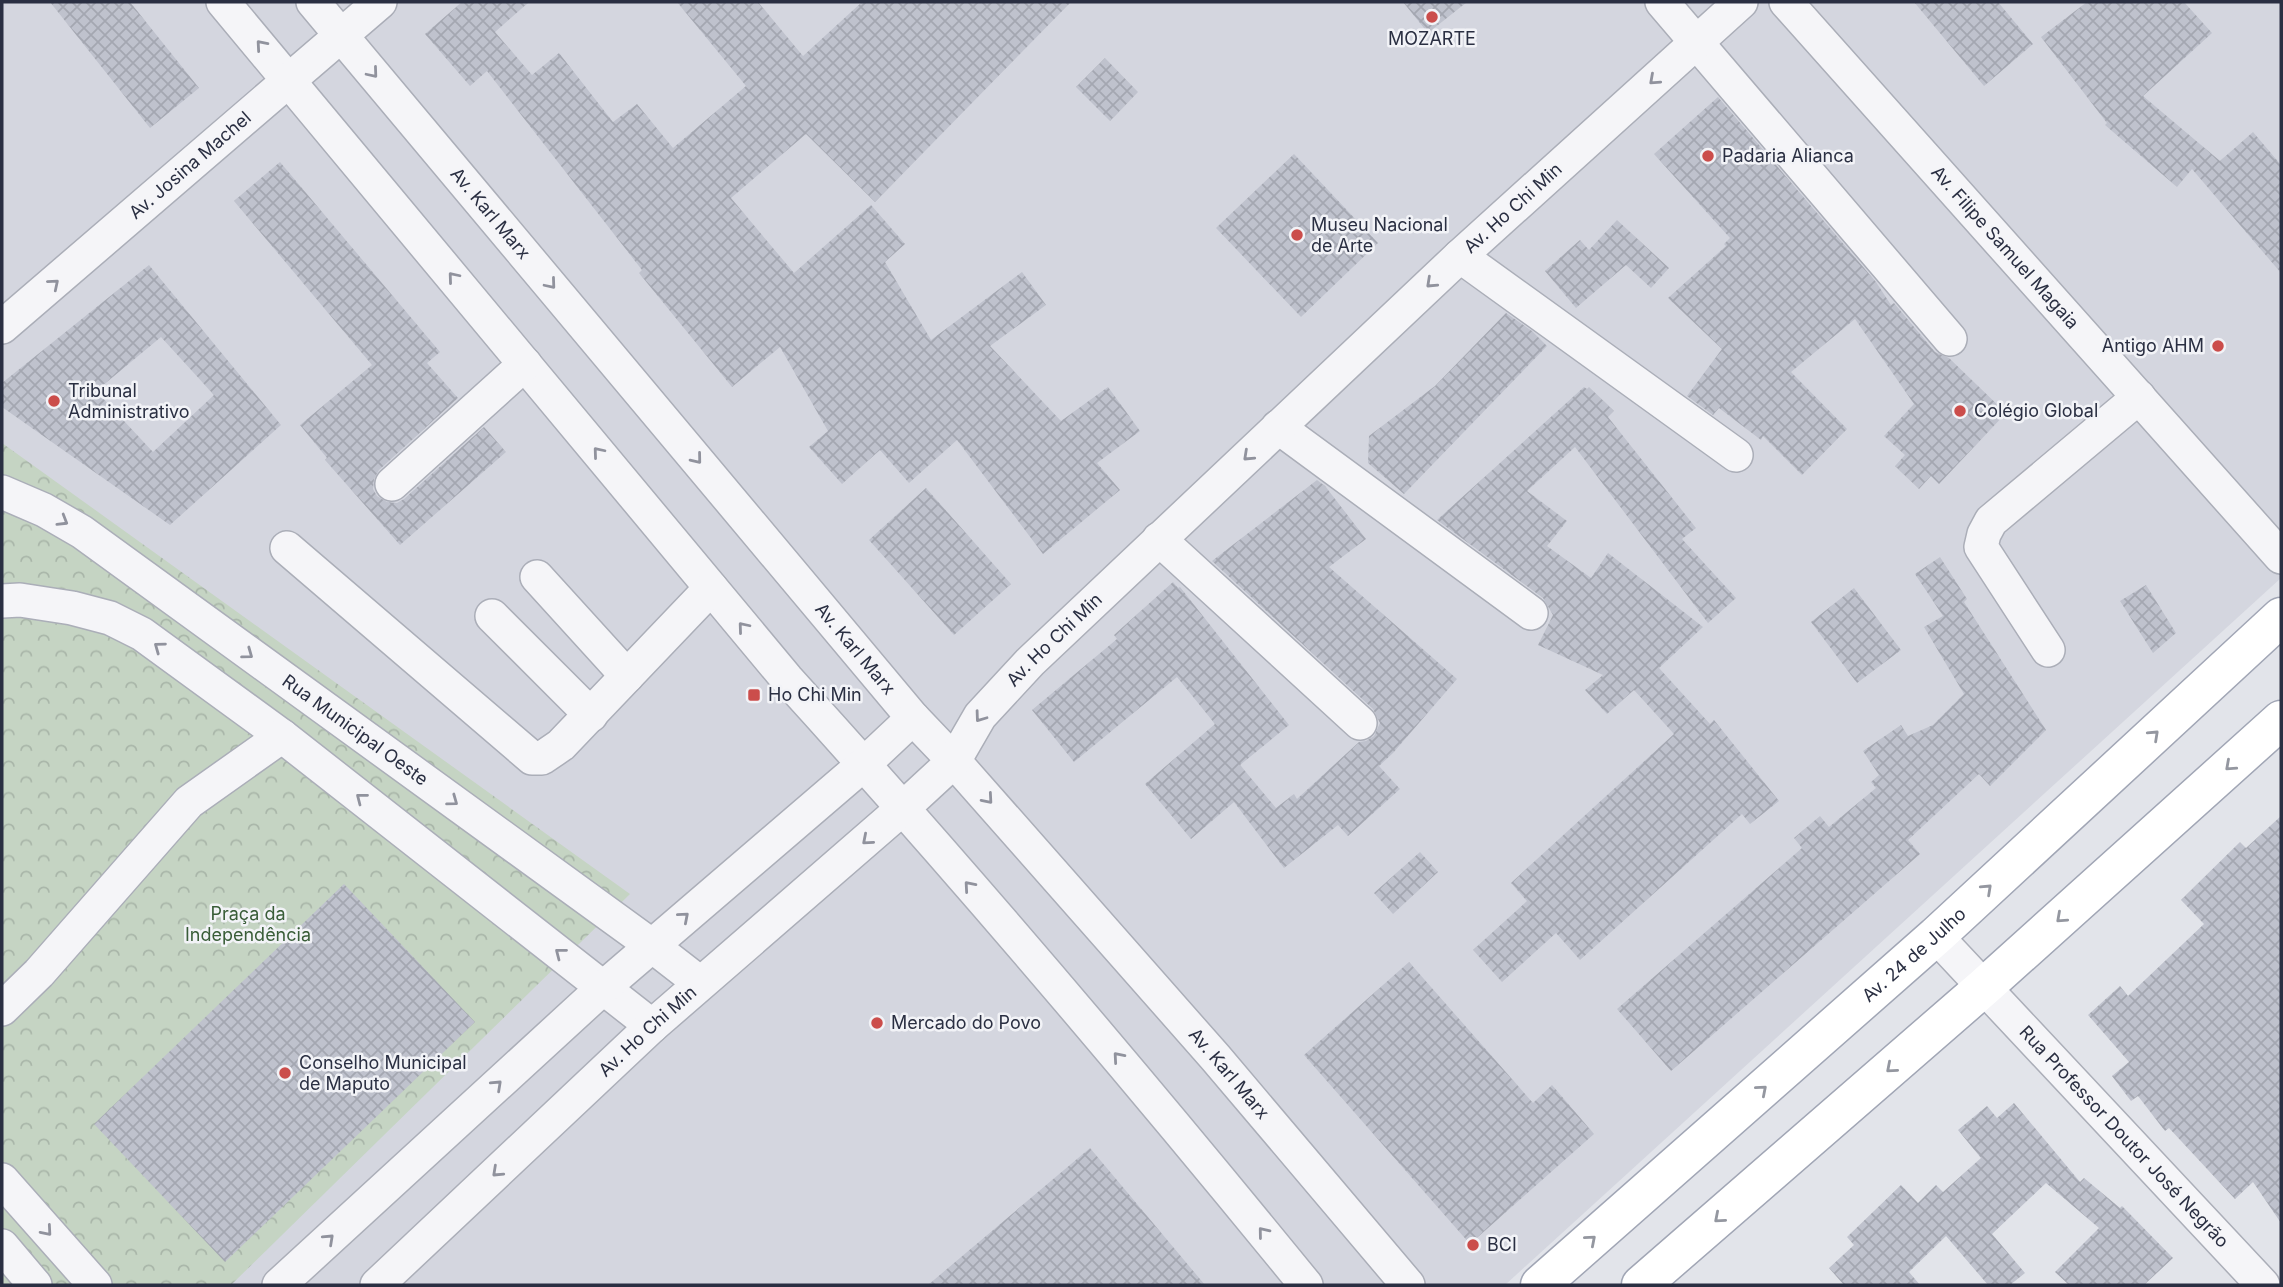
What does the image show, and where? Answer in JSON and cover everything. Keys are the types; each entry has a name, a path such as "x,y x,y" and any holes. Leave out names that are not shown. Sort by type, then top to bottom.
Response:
{"main road":[{"name":"Av. 24 de Julho","path":"1540,1285 1936,936 2281,617"},
{"path":"1641,1285 1984,987 2281,720"}],"street":[{"path":"223,2 787,680 864,764 1135,1077 1307,1285"},
{"name":"Av. Karl Marx","path":"313,2 913,718 1206,1047 1408,1285"},
{"name":"Av. Josina Machel","path":"2,327 380,2"},
{"path":"1662,2 1950,339"},
{"name":"Av. Ho Chi Min","path":"377,1285 652,1026 954,761 980,716 1030,662 1460,256 1741,2"},
{"name":"Av. Filipe Samuel Magaia","path":"1786,2 2281,557"},
{"path":"1460,256 1736,455"},
{"path":"392,484 525,364"},
{"path":"2048,650 1981,547 1984,534 1991,521 2139,397"},
{"path":"1278,427 1531,614"},
{"name":"Rua Municipal Oeste","path":"2,492 44,510 82,532 700,983"},
{"path":"1159,539 1360,723"},
{"path":"286,548 532,758 542,758 561,745 711,588"},
{"path":"537,577 627,676"},
{"path":"2,601 20,600 72,608 110,618 142,634 282,736 652,1026"},
{"path":"492,616 591,715"},
{"path":"279,1285 604,987 864,764 913,718"},
{"path":"2,1009 39,973 189,802 282,736"},
{"name":"Rua Professor Doutor José Negrão","path":"1936,936 2263,1285"},
{"path":"2,1180 95,1285"},
{"path":"2,1245 35,1285"}],"shaded area":[{"path":"2,2 2281,2 2281,578 1505,1285 2,1285"}],"green space":[{"name":"Praça da Independência","path":"2,443 630,894 231,1285 2,1285"}],"building":[{"path":"50,2 130,2 199,88 150,128"},
{"path":"462,2 529,2 495,32 532,75 559,53 613,122 637,104 673,148 746,86 677,2 758,2 803,56 862,2 1071,2 875,202 806,134 731,198 794,273 871,205 905,244 885,262 931,340 1022,272 1046,305 990,346 1061,421 1108,387 1140,431 1097,463 1120,490 1043,554 957,440 909,483 880,450 842,484 809,447 828,431 780,347 732,387 639,273 642,270 487,71 470,86 425,34"},
{"name":"MOZARTE","path":"1403,2 1467,2 1428,33"},
{"path":"1914,2 1998,2 2033,44 1984,86"},
{"path":"2087,2 2184,2 2212,33 2143,96 2220,161 2253,132 2281,165 2281,273 2192,169 2177,187 2105,125 2107,123 2041,37"},
{"path":"1105,58 1138,92 1110,121 1076,87"},
{"path":"1718,97 1876,282 1891,305 1894,303 1935,352 1949,358 2006,413 1939,484 1931,476 1919,489 1895,466 1905,455 1884,436 1914,404 1855,319 1791,372 1847,429 1802,475 1763,436 1761,440 1719,408 1713,415 1687,396 1722,349 1668,298 1726,246 1724,244 1730,238 1654,154"},
{"name":"Museu Nacional de Arte","path":"1294,154 1378,243 1301,317 1216,228"},
{"path":"280,162 440,352 427,363 458,398 379,470 373,489 377,496 387,502 397,503 404,499 484,427 506,452 400,545 325,460 327,458 300,425 372,365 234,201"},
{"path":"1617,220 1669,268 1651,288 1626,265 1576,308 1545,271 1580,240 1589,250"},
{"name":"Tribunal Administrativo","path":"149,265 281,425 170,525 2,407 2,383","holes":["161,337 214,395 153,452 96,391"]},
{"path":"1506,313 1532,331 1547,346 1404,494 1368,463 1369,436 1435,386"},
{"path":"1584,387 1589,387 1614,411 1608,417 1696,528 1682,539 1736,598 1708,623 1575,447 1527,491 1567,521 1547,546 1591,578 1608,553 1703,627 1659,668 1710,724 1714,720 1779,801 1750,824 1742,814 1580,960 1556,933 1502,982 1473,950 1527,901 1511,883 1674,734 1634,690 1607,714 1585,690 1603,675 1538,645 1553,615 1543,598 1437,520"},
{"path":"1317,480 1325,486 1366,539 1329,567 1457,679 1379,766 1400,789 1348,836 1338,825 1284,868 1234,802 1191,839 1145,784 1215,724 1177,677 1074,762 1032,710 1117,639 1114,635 1173,582 1180,587 1289,725 1240,765 1276,808 1294,794 1297,799 1359,742 1374,736 1380,723 1373,709 1212,561"},
{"path":"926,488 1011,584 954,635 869,540"},
{"path":"1940,557 1967,599 1964,602 2046,730 1990,786 1979,774 1908,840 1920,854 1671,1071 1617,1009 1802,848 1794,838 1820,816 1829,827 1876,788 1871,782 1879,775 1863,751 1901,725 1908,736 1933,725 1964,694 1924,627 1943,616 1915,574"},
{"path":"2146,585 2176,633 2153,653 2120,601"},
{"path":"1854,588 1901,650 1857,683 1811,622"},
{"path":"2281,816 2281,1223 2253,1182 2235,1199 2169,1128 2165,1131 2138,1096 2131,1101 2112,1076 2129,1062 2088,1015 2120,986 2128,996 2204,924 2181,900 2240,842 2246,848"},
{"path":"1420,852 1438,872 1393,914 1374,893"},
{"name":"Conselho Municipal de Maputo","path":"344,884 475,1022 225,1262 94,1124"},
{"path":"1409,962 1533,1103 1552,1085 1594,1134 1470,1244 1304,1055"},
{"path":"2014,1103 2080,1182 2084,1178 2120,1208 2122,1206 2173,1258 2144,1285 2069,1285 2055,1272 2099,1228 2046,1183 1992,1234 2025,1273 2010,1285 1988,1285 1946,1236 1909,1272 1920,1285 1844,1285 1829,1268 1854,1245 1847,1237 1901,1185 1918,1203 1936,1185 1943,1192 1981,1158 1958,1130 1987,1106 1997,1118"},
{"path":"1090,1148 1205,1285 928,1285"}],"place":[{"name":"MOZARTE","path":"1432,17"},
{"name":"Padaria Alianca","path":"1708,156"},
{"name":"Museu Nacional de Arte","path":"1297,235"},
{"name":"Antigo AHM","path":"2218,346"},
{"name":"Tribunal Administrativo","path":"54,401"},
{"name":"Colégio Global","path":"1960,411"},
{"name":"Ho Chi Min","path":"754,695"},
{"name":"Mercado do Povo","path":"877,1023"},
{"name":"Conselho Municipal de Maputo","path":"285,1073"},
{"name":"BCI","path":"1473,1245"}]}
